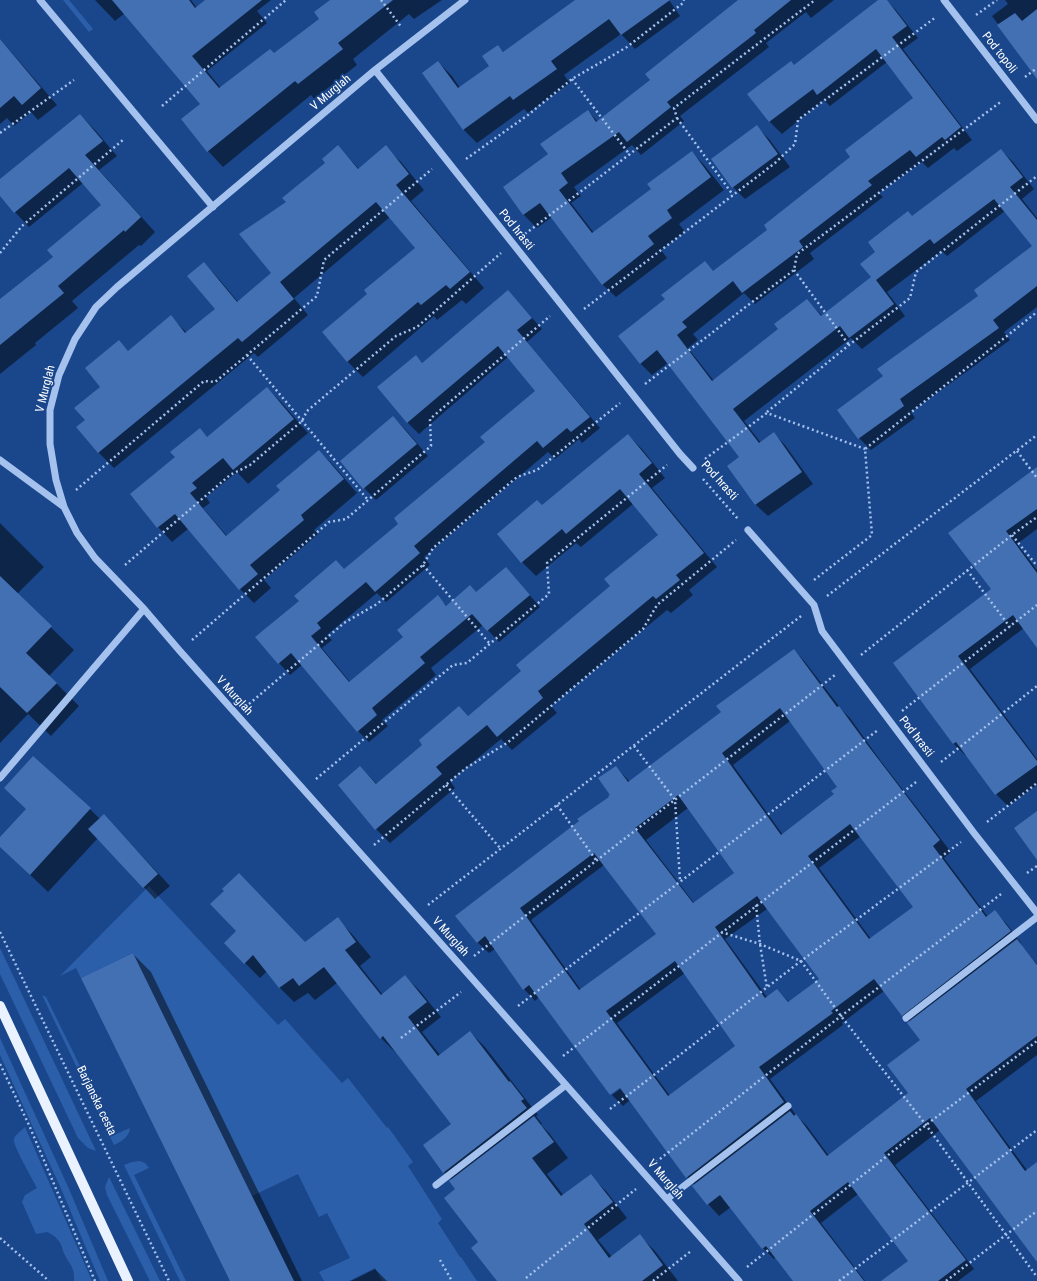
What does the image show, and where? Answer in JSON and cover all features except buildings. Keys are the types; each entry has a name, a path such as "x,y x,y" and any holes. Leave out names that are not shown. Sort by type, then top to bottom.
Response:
{"main road":[{"path":"0,1006 128,1281"}],"street":[{"path":"40,0 213,207"},
{"name":"V Murglah","path":"465,0 375,70 116,288 96,307 75,339 59,375 50,410 50,444 61,498 77,533 95,558 144,609 303,790 597,1119 737,1279"},
{"name":"Pod topoli","path":"944,0 1037,120"},
{"name":"Pod hrasti","path":"375,70 692,468"},
{"path":"0,460 64,507"},
{"name":"Pod hrasti","path":"748,530 814,605 822,631 974,833 1037,913"},
{"path":"0,778 144,609"},
{"path":"906,1018 1037,916"},
{"path":"436,1185 566,1085"},
{"path":"667,1199 788,1106"}],"path":[{"path":"162,106 286,0"},
{"path":"381,0 402,28"},
{"path":"453,168 528,115 572,79 627,47 683,3 684,0"},
{"path":"733,195 677,118 674,108 815,0"},
{"path":"964,25 997,0"},
{"path":"572,318 775,164 796,144 798,120 950,7"},
{"path":"572,79 630,155"},
{"path":"0,133 74,80"},
{"path":"236,714 344,623 377,604 423,565 433,548 517,477 537,470 632,394 794,270 797,254 1015,91"},
{"path":"112,576 230,476 250,465 302,421 307,411 396,336 417,327 512,243 677,118"},
{"path":"0,253 22,226 124,139"},
{"path":"61,498 76,490 204,381 215,382 317,296 324,260 445,158"},
{"path":"692,468 767,413 849,345 910,298 916,272 1037,176"},
{"path":"794,270 849,345"},
{"path":"179,650 330,522 346,519 431,446 430,419 563,306"},
{"path":"865,448 1037,312"},
{"path":"247,355 368,500"},
{"path":"767,413 865,448"},
{"path":"416,916 500,848 1037,435"},
{"path":"802,590 872,535 865,448"},
{"path":"1017,451 1037,478"},
{"path":"303,790 453,665 467,663 549,594 547,563 680,454"},
{"name":"Pod hrasti","path":"692,468 748,530"},
{"path":"461,966 848,665 967,570 1037,517"},
{"path":"362,856 466,768 506,742 643,629 657,606 748,530"},
{"path":"1012,535 1037,566"},
{"path":"423,565 490,644"},
{"path":"967,570 1010,627"},
{"path":"505,1016 889,721 1037,605"},
{"path":"550,1067 1037,686"},
{"path":"634,746 675,800 680,881"},
{"path":"597,1119 801,962 974,833 1037,783"},
{"path":"446,785 500,848"},
{"path":"557,805 596,860"},
{"path":"643,1172 841,1016 1014,884"},
{"path":"756,905 767,988"},
{"name":"Barjanska cesta","path":"0,932 169,1281"},
{"path":"721,932 760,944 801,962 926,1125 1037,1277"},
{"path":"401,1038 474,981"},
{"path":"737,1279 926,1125 1037,1041"},
{"path":"0,1064 32,1133 95,1281"},
{"path":"838,1281 1037,1130"},
{"path":"526,1278 649,1179"},
{"path":"946,1281 1037,1211"},
{"path":"0,1238 49,1281"},
{"path":"653,1281 704,1241"},
{"path":"440,1260 452,1281"}],"shaded area":[{"path":"63,0 69,0 93,29 89,32"},
{"path":"149,886 278,1025 285,1019 342,1083 348,1078 387,1128 388,1127 413,1162 408,1166 442,1219 438,1223 477,1281 382,1281 375,1268 349,1281 324,1281 319,1272 350,1258 327,1213 319,1217 298,1174 252,1196 133,953 81,978 76,968 60,976"},
{"path":"0,948 96,1151 88,1148 78,1138 0,974"},
{"path":"42,995 46,997 114,1135 130,1128 127,1136 114,1145"},
{"path":"0,1038 69,1189 108,1281 100,1281 62,1191 0,1055"},
{"path":"25,1127 92,1281 74,1281 72,1268 60,1242 47,1232 36,1234 22,1202 25,1195 37,1188 19,1155 14,1142 16,1136"},
{"path":"140,1161 145,1163 149,1168 134,1175 186,1281 180,1281 124,1165"},
{"path":"109,1177 160,1281 150,1281 107,1195 105,1187"}]}
